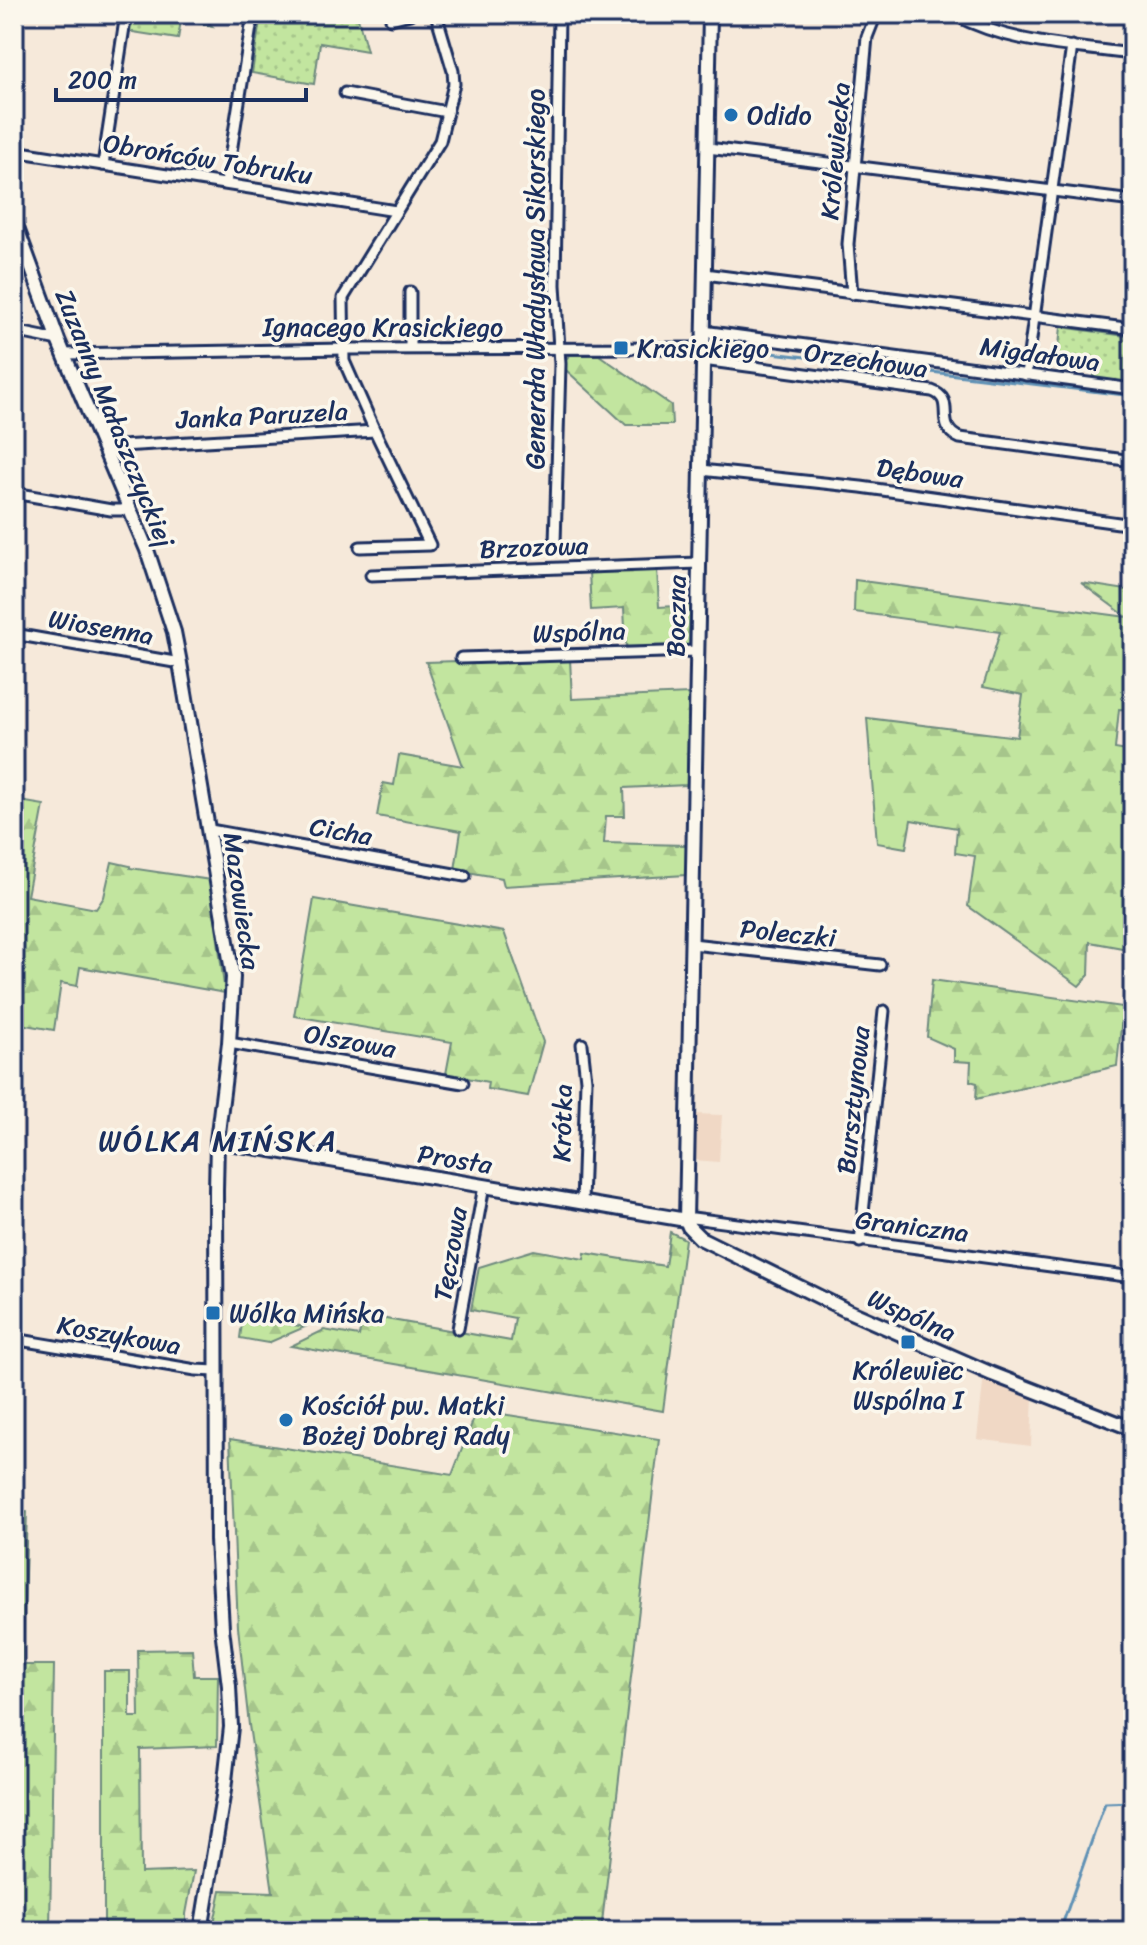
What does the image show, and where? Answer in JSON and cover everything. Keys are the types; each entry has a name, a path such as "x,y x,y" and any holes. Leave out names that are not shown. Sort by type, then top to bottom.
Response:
{"street":[{"path":"103,165 126,14"},
{"path":"226,183 253,14"},
{"path":"391,19 410,14"},
{"path":"360,547 430,545 344,361 343,298 440,141 454,84 436,14"},
{"name":"Generała Władysława Sikorskiego","path":"555,544 559,348 555,285 559,14"},
{"name":"Boczna","path":"686,1220 710,14"},
{"name":"Królewiecka","path":"852,294 848,244 867,37 876,14"},
{"path":"953,14 976,27 1003,35 1133,54"},
{"path":"1026,375 1072,46"},
{"path":"345,93 447,112"},
{"path":"708,148 1133,201"},
{"name":"Obrońców Tobruku","path":"14,151 396,211"},
{"name":"Zuzanny Małaszczyckiej","path":"14,220 58,340 147,550 174,632"},
{"path":"705,274 1133,329"},
{"path":"410,292 410,348"},
{"path":"14,331 58,340"},
{"name":"Migdałowa","path":"703,331 1133,389"},
{"name":"Ignacego Krasickiego","path":"64,354 559,348 703,354"},
{"name":"Orzechowa","path":"703,354 932,391 943,398 949,432 960,438 1133,461"},
{"name":"Janka Paruzela","path":"104,447 375,431"},
{"name":"Dębowa","path":"701,470 861,487 1133,525"},
{"path":"14,493 111,510 130,510"},
{"name":"Brzozowa","path":"371,575 699,563"},
{"name":"Mazowiecka","path":"174,632 233,977 229,1043 217,1141 216,1371 219,1585 231,1727 226,1780 201,1931"},
{"name":"Wiosenna","path":"14,634 180,663"},
{"name":"Wspólna","path":"461,658 698,651"},
{"name":"Cicha","path":"210,830 465,876"},
{"name":"Poleczki","path":"692,944 880,965"},
{"name":"Bursztynowa","path":"860,1242 884,1011"},
{"name":"Olszowa","path":"229,1043 463,1083"},
{"name":"Krótka","path":"582,1044 586,1080 582,1203"},
{"name":"Prosta","path":"217,1141 686,1220"},
{"name":"Tęczowa","path":"458,1329 484,1186"},
{"name":"Graniczna","path":"686,1220 693,1218 1133,1277"},
{"name":"Wspólna","path":"686,1220 700,1238 846,1310 992,1374 1133,1429"},
{"name":"Koszykowa","path":"14,1339 216,1371"}],"shaded area":[{"path":"694,1114 722,1115 719,1162 694,1160"},
{"path":"984,1374 1033,1394 1031,1446 977,1439"}],"green space":[{"path":"129,14 200,14 212,26 181,20 178,39 126,31"},
{"path":"261,14 357,14 367,51 320,43 314,84 252,73"},
{"path":"1061,327 1133,337 1133,387 1093,381 1096,360 1058,355"},
{"path":"570,355 599,355 671,405 672,425 626,425 566,370 566,359"},
{"path":"657,568 659,607 690,605 689,645 626,648 624,608 591,610 589,572"},
{"path":"855,580 1127,617 1081,583 1133,591 1133,710 1119,709 1115,749 1133,752 1133,950 1090,942 1089,975 1079,986 968,906 975,856 955,853 957,828 911,820 906,848 877,843 867,718 1017,737 1023,695 983,687 1000,632 854,612"},
{"path":"570,659 572,699 689,694 687,785 624,788 625,816 606,816 604,843 686,845 686,875 504,886 502,878 455,870 461,831 377,816 383,783 394,785 399,755 463,766 426,662"},
{"path":"14,800 44,805 27,896 96,909 104,897 112,862 130,868 210,880 225,993 80,967 77,986 61,983 54,1030 14,1023"},
{"path":"314,899 504,932 543,1042 528,1096 487,1089 488,1082 446,1074 452,1042 294,1016"},
{"path":"932,980 1123,1007 1117,1066 976,1099 977,1083 970,1081 971,1062 954,1061 954,1049 927,1037"},
{"path":"670,1232 685,1239 663,1411 291,1346 324,1330 359,1336 363,1315 511,1341 515,1318 471,1310 479,1267 534,1250 584,1259 585,1253 665,1266"},
{"path":"243,1316 305,1327 268,1343 240,1338"},
{"path":"477,1410 659,1439 601,1931 232,1931 214,1923 221,1890 273,1892 238,1627 230,1439 452,1475"},
{"path":"14,1510 27,1512 22,1665 54,1665 50,1931 14,1931"},
{"path":"192,1649 194,1676 218,1676 217,1746 140,1749 141,1873 194,1871 186,1926 172,1931 104,1931 104,1671 130,1671 130,1717 139,1717 138,1650"}],"waterway":[{"path":"713,346 1133,396"},
{"path":"1060,1931 1105,1803 1133,1802"}],"place":[{"name":"Odido","path":"731,115"},
{"name":"Krasickiego","path":"621,348"},
{"name":"Wólka Mińska","path":"213,1313"},
{"name":"Królewiec Wspólna I","path":"908,1342"},
{"name":"Kościół pw. Matki Bożej Dobrej Rady","path":"286,1420"}],"district":[{"name":"WÓLKA MIŃSKA","path":"218,1141"}]}
